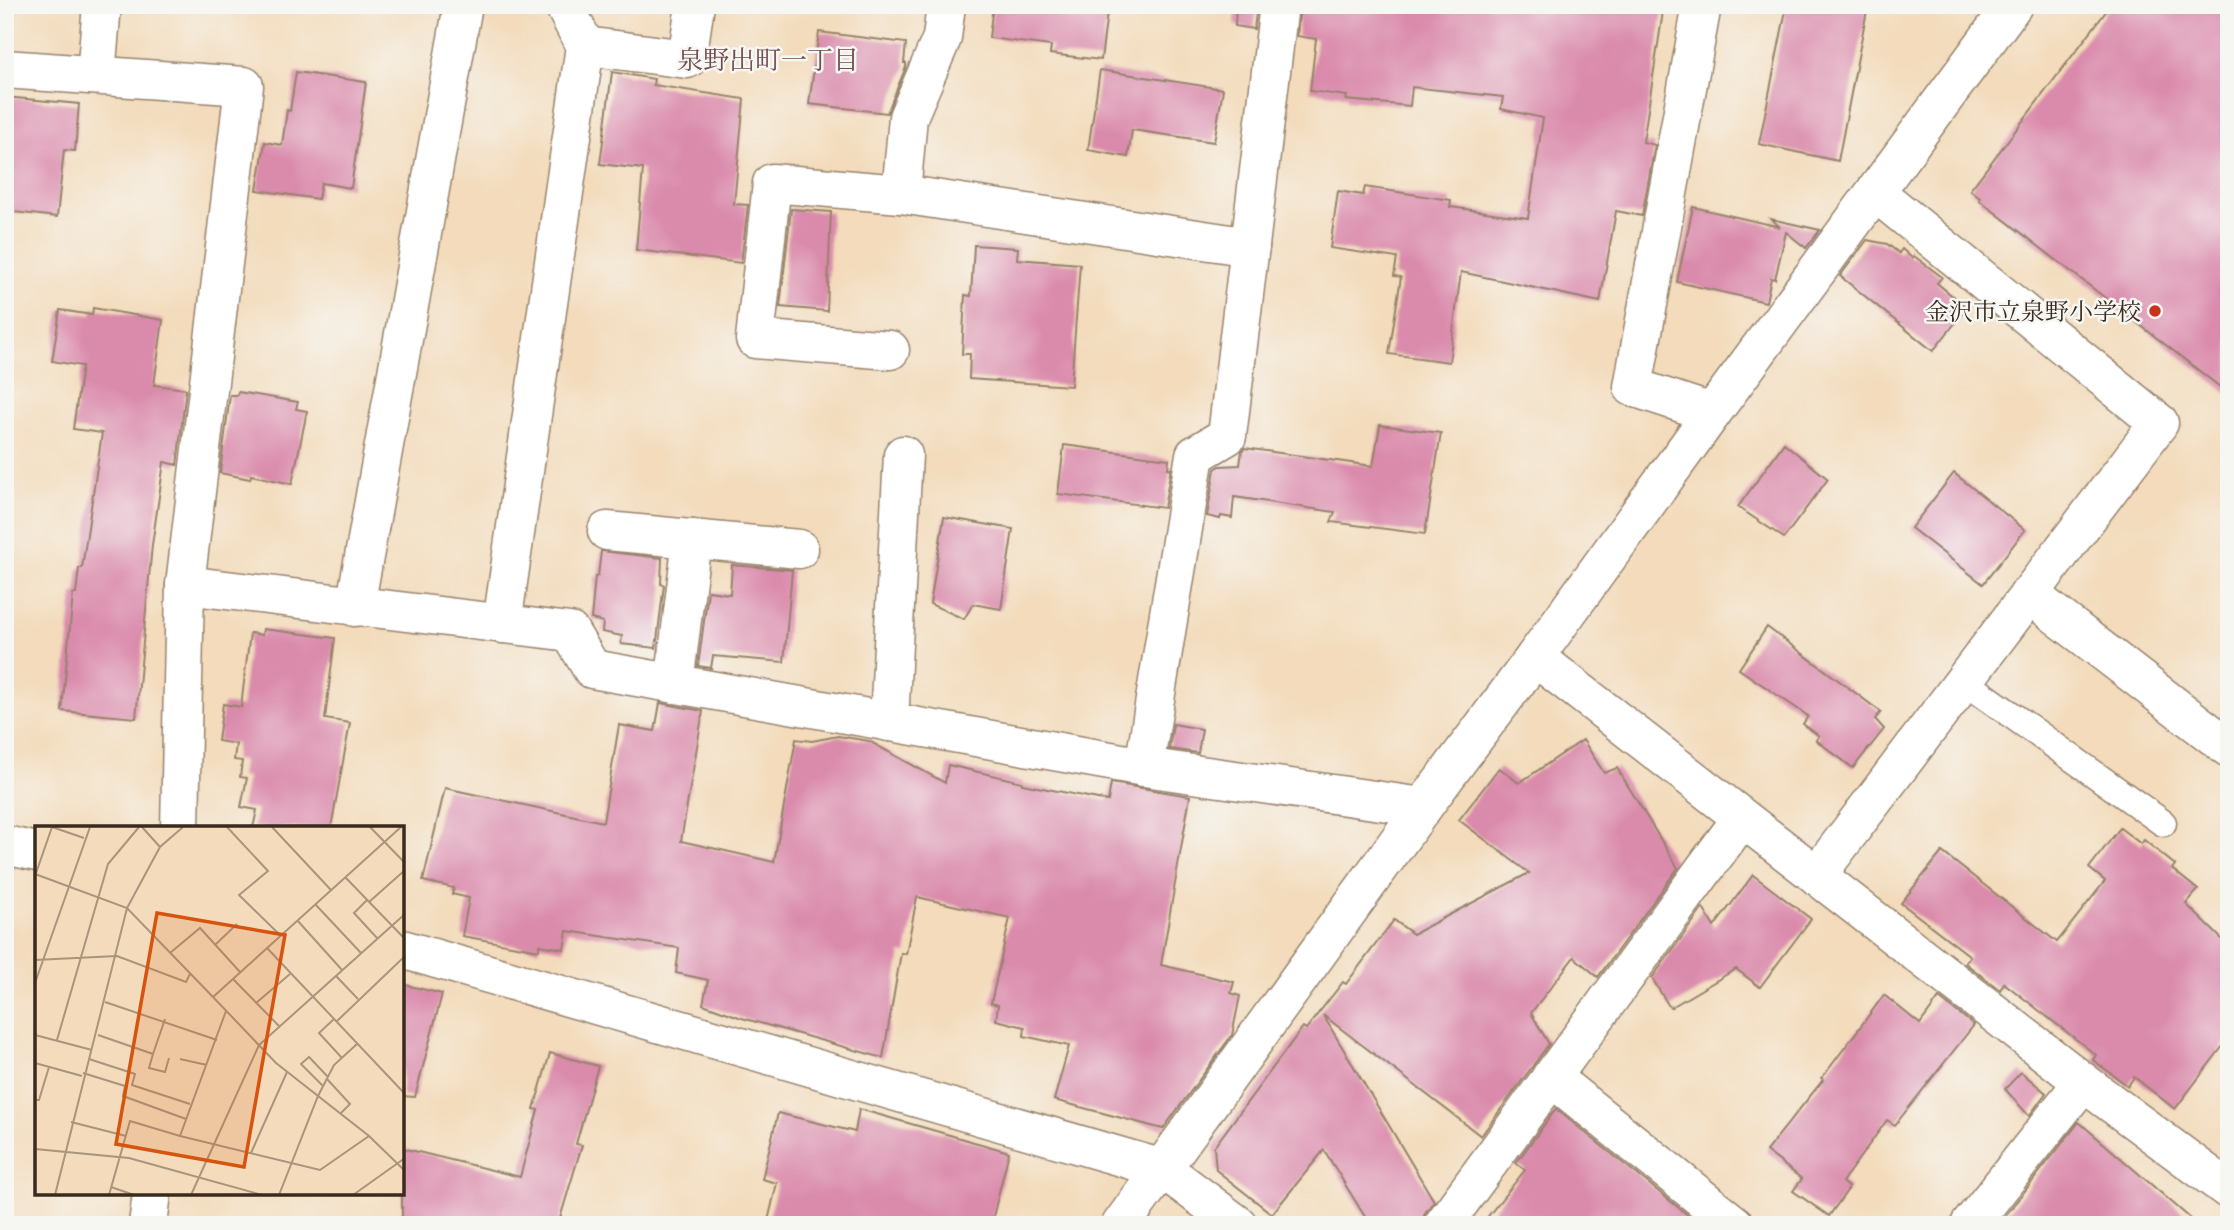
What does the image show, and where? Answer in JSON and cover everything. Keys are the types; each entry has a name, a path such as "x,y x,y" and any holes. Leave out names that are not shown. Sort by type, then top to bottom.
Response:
{"street":[{"path":"96,75 102,5"},
{"path":"355,607 463,5"},
{"path":"502,624 585,46 564,5"},
{"path":"585,46 687,59 695,5"},
{"path":"901,194 908,117 942,38 946,5"},
{"path":"1144,767 1195,455 1227,436 1279,5"},
{"path":"1702,5 1633,387 1712,413"},
{"path":"1121,1225 1423,807 2013,5"},
{"path":"5,69 244,86 185,585 180,826"},
{"path":"890,350 755,340 772,183 901,194 1250,247"},
{"path":"1817,876 2159,423 1875,192"},
{"path":"889,722 903,455"},
{"path":"607,531 799,549"},
{"path":"674,684 692,539"},
{"path":"185,585 570,632 592,669 1144,767 1423,807"},
{"path":"2029,594 2229,748"},
{"path":"1535,657 2083,1082 2227,1184"},
{"path":"1443,1225 1742,818"},
{"path":"5,845 35,852"},
{"path":"404,950 1163,1169 1238,1225"},
{"path":"1551,1077 1735,1225"},
{"path":"1970,1225 2083,1082"},
{"path":"148,1225 152,1195"}],"lane":[{"path":"1964,681 2163,823"}],"building":[{"path":"993,5 1108,5 1101,60 1050,54 1051,46 989,38"},
{"path":"1236,5 1257,5 1254,29 1235,26"},
{"path":"1300,5 1664,5 1643,142 1655,145 1642,216 1616,211 1600,302 1461,272 1449,362 1389,354 1401,277 1394,276 1397,258 1330,248 1338,191 1363,195 1365,187 1451,200 1450,207 1528,218 1543,118 1501,109 1503,97 1412,87 1410,106 1346,100 1347,96 1310,91 1316,39 1297,36"},
{"path":"1787,5 1868,5 1838,161 1759,144"},
{"name":"金沢市立泉野小学校","path":"2111,5 2229,5 2229,394 1979,200 1970,190"},
{"path":"819,32 906,43 906,67 887,113 809,104"},
{"path":"1100,70 1223,89 1214,142 1132,130 1128,157 1088,150"},
{"path":"296,72 366,82 351,188 321,183 318,199 257,190 265,142 282,145"},
{"path":"612,72 654,79 653,85 744,99 734,204 748,205 741,263 636,250 643,169 600,164"},
{"path":"5,97 79,104 75,151 64,150 57,217 5,211"},
{"path":"1693,207 1780,227 1771,219 1820,230 1806,248 1786,232 1775,279 1771,278 1766,302 1677,282"},
{"path":"791,209 831,212 827,311 780,307"},
{"path":"1867,240 1887,244 1899,253 1902,249 1912,258 1914,256 1942,277 1937,283 1967,308 1933,351 1840,276"},
{"path":"974,245 1018,248 1017,259 1080,264 1071,386 969,379 970,354 962,354 965,295 971,296"},
{"path":"93,308 163,320 154,385 186,389 177,465 164,462 152,545 136,718 62,711 73,594 76,594 79,568 82,568 102,433 73,429 82,366 52,361 60,310 92,315"},
{"path":"238,392 298,402 296,409 307,411 292,484 251,475 250,479 220,473 230,395 237,395"},
{"path":"1380,425 1441,433 1425,534 1331,522 1335,512 1234,497 1232,518 1207,516 1215,469 1220,466 1240,465 1245,448 1373,466"},
{"path":"1784,443 1828,479 1784,538 1738,507"},
{"path":"1064,445 1169,459 1168,468 1171,468 1164,508 1058,494"},
{"path":"1954,473 2025,530 1983,584 1911,528"},
{"path":"944,517 1013,529 1001,609 973,604 964,619 930,604"},
{"path":"601,551 662,558 661,584 664,585 656,648 621,644 622,636 602,632 603,622 591,619 595,577 598,576"},
{"path":"732,565 792,570 784,662 713,656 711,668 698,666 708,591 730,594"},
{"path":"1767,627 1881,712 1875,719 1884,729 1853,768 1816,740 1819,736 1803,724 1808,716 1739,669"},
{"path":"263,629 335,638 325,719 350,723 331,826 253,826 257,810 241,807 247,778 240,777 242,761 234,760 236,744 218,741 223,704 241,707 250,633 262,635"},
{"path":"660,703 703,711 681,841 774,862 796,739 812,741 838,736 869,741 945,783 948,765 1022,784 1108,801 1111,783 1190,796 1161,965 1234,982 1231,993 1240,996 1232,1035 1163,1129 1054,1100 1069,1046 1024,1036 1025,1027 996,1020 998,1005 991,1003 1010,918 917,897 906,954 901,953 883,1058 742,1018 703,1004 708,980 676,973 679,948 567,931 564,949 539,945 539,950 462,936 469,898 452,894 454,888 423,881 445,788 603,822 619,725 655,731"},
{"path":"1173,724 1202,729 1198,753 1169,749"},
{"path":"1583,740 1604,773 1617,768 1678,868 1598,977 1574,957 1531,1013 1549,1044 1481,1136 1323,1015 1434,1201 1425,1213 1421,1225 1370,1225 1324,1150 1272,1214 1216,1170 1214,1147 1303,1027 1306,1029 1343,982 1346,984 1394,920 1413,934 1529,873 1459,820 1499,768 1519,783"},
{"path":"2120,828 2141,844 2144,840 2175,865 2172,869 2198,890 2186,904 2229,946 2229,1038 2175,1109 2134,1077 2128,1086 2093,1060 2096,1055 2004,983 2000,990 1965,963 1970,956 1901,903 1942,852 2057,942 2105,881 2089,868"},
{"path":"1753,875 1811,919 1760,987 1736,969 1670,1008 1652,978 1703,908 1714,927"},
{"path":"404,984 442,994 415,1097 404,1096"},
{"path":"1884,995 1920,1024 1939,998 1974,1025 1895,1125 1887,1120 1842,1182 1849,1188 1829,1216 1793,1191 1802,1179 1766,1151 1823,1080"},
{"path":"550,1053 598,1066 576,1144 582,1145 558,1225 402,1225 404,1148 520,1177 538,1110 534,1109"},
{"path":"2021,1072 2046,1093 2029,1116 2005,1089"},
{"path":"859,1109 1009,1152 991,1225 767,1225 777,1183 762,1179 778,1113 855,1132"},
{"path":"1556,1109 1700,1225 1481,1225 1525,1170 1516,1163"},
{"path":"2079,1122 2198,1225 1998,1225"}],"place":[{"name":"金沢市立泉野小学校","path":"2155,311"}],"district":[{"name":"泉野出町一丁目","path":"768,59"}]}
